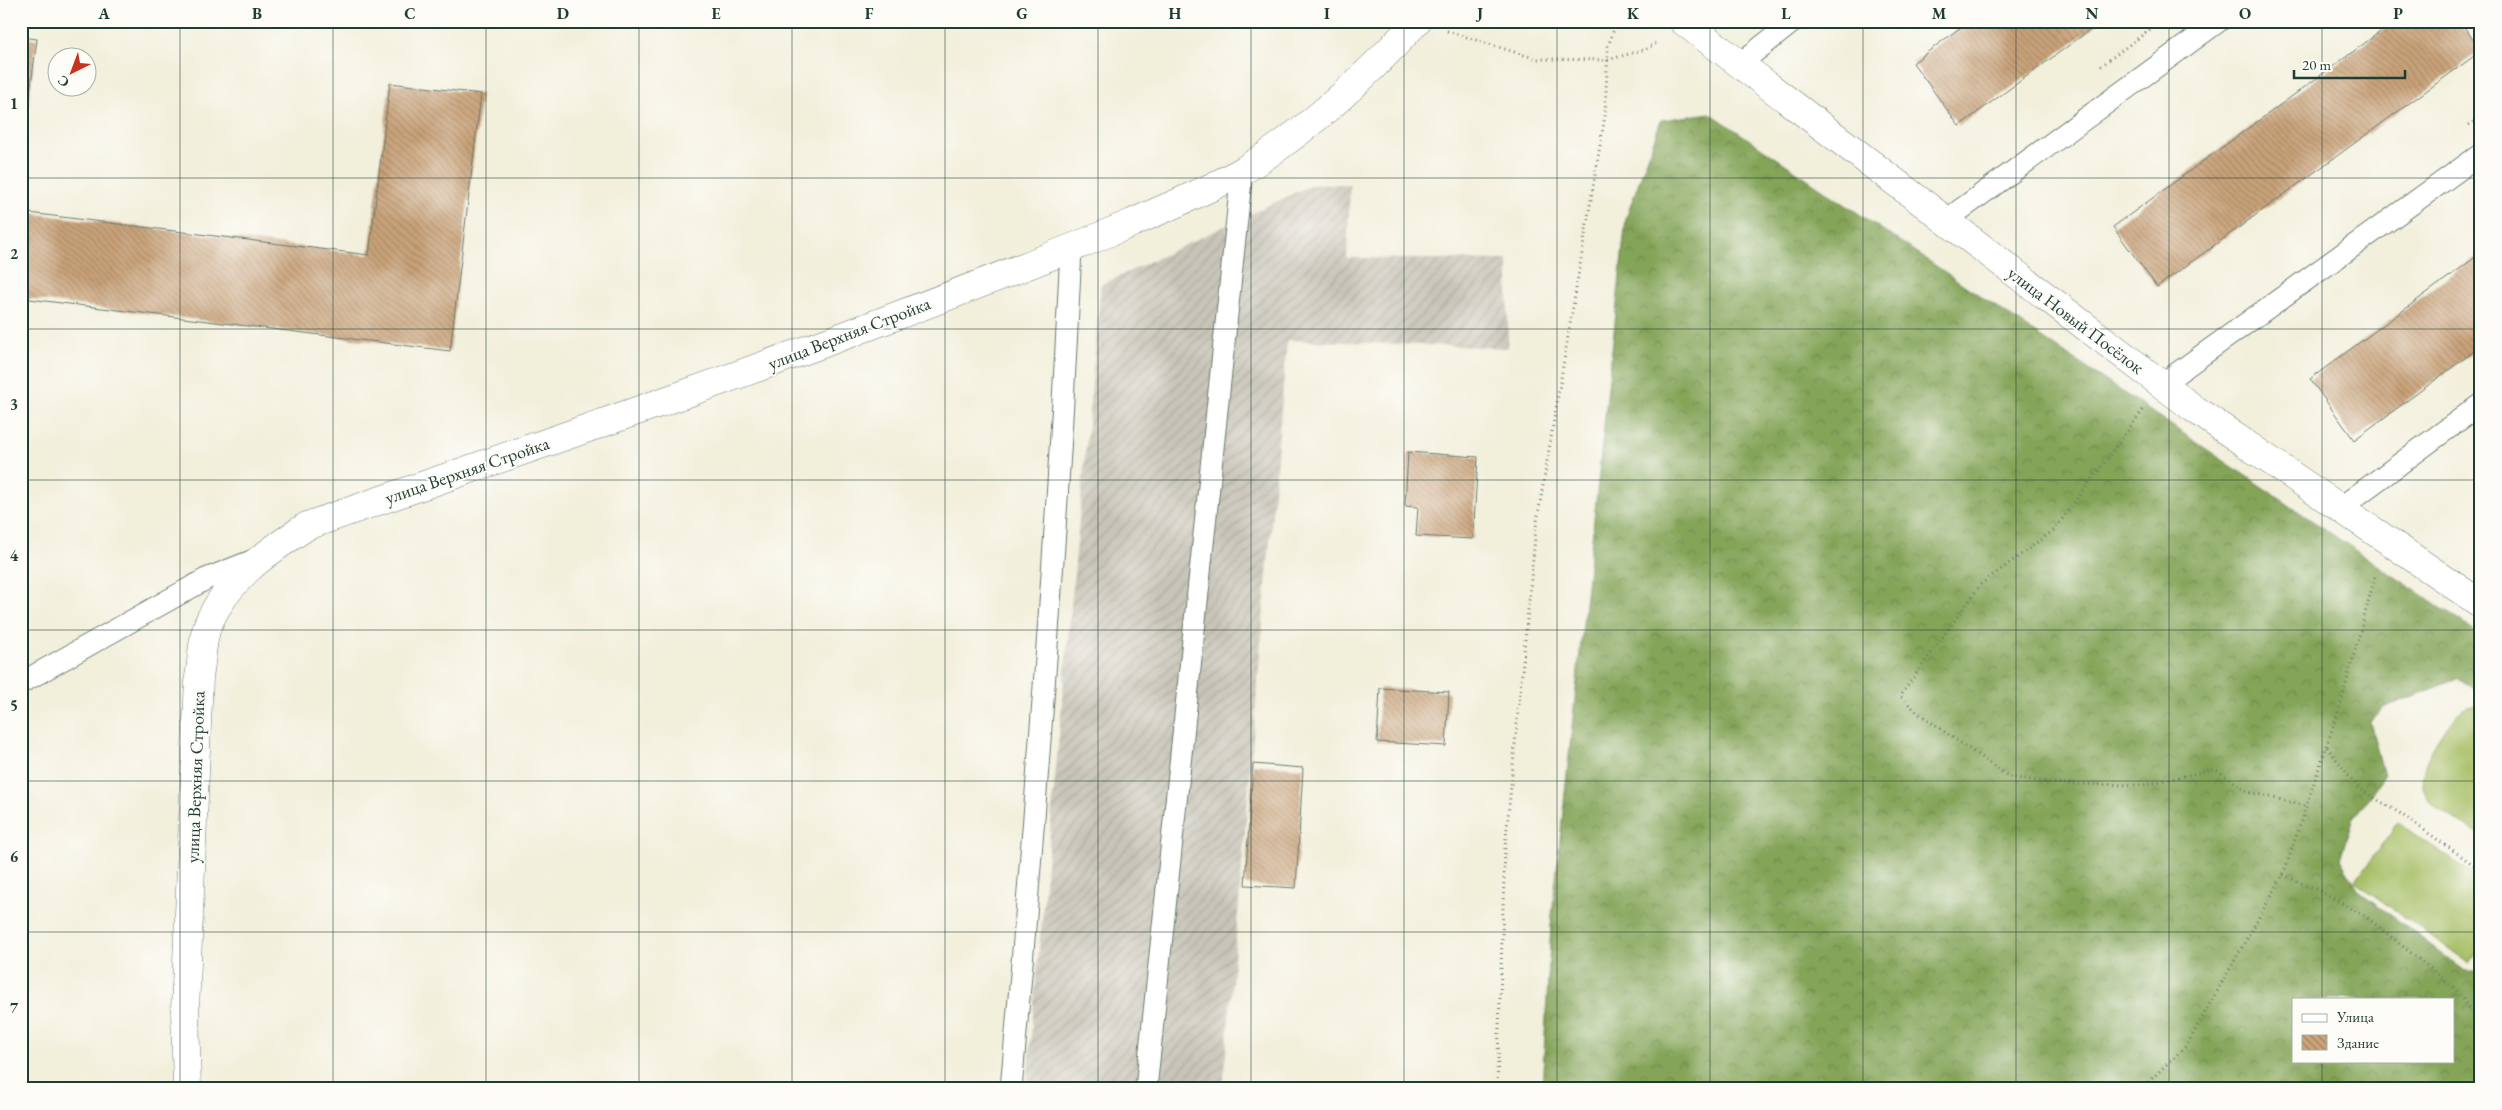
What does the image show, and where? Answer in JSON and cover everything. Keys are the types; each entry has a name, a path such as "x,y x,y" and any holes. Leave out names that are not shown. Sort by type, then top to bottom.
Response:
{"street":[{"name":"улица Верхняя Стройка","path":"186,1089 185,1010 199,677 207,626 227,591 257,559 307,526 806,350 1071,248 1194,196 1242,171 1291,138 1342,97 1386,56 1417,21"},
{"name":"улица Новый Посёлок","path":"1684,23 2193,408 2481,604"}],"lane":[{"path":"1738,65 1794,21"},
{"path":"1945,221 2219,21"},
{"path":"2162,384 2481,154"},
{"path":"1146,1089 1242,171"},
{"path":"1011,1089 1027,916 1063,419 1071,248"},
{"path":"2340,508 2481,404"},
{"path":"21,683 206,579 257,559"}],"path":[{"path":"1497,1089 1505,848 1536,527 1605,116 1608,46 1617,21"},
{"path":"1445,30 1537,59 1608,60 1646,49 1684,23"},
{"path":"2162,384 2054,530 1981,584 1900,696 1918,713 2009,777 2065,784 2144,785 2215,769 2249,792 2306,806"},
{"path":"2141,1089 2186,1046 2283,875 2326,747 2369,603 2384,538"},
{"path":"2326,747 2359,789 2398,812 2481,870"},
{"path":"2283,875 2322,892 2366,918 2456,989 2481,1028"}],"shaded area":[{"path":"1350,184 1347,258 1508,260 1508,348 1287,340 1223,1089 1026,1089 1101,285 1311,185"}],"green space":[{"path":"1710,113 2481,635 2481,694 2457,679 2383,708 2370,722 2384,776 2352,820 2340,859 2359,891 2465,971 2481,971 2481,1089 1542,1089 1551,925 1626,218 1661,120"},
{"path":"2481,706 2481,835 2435,806 2424,790 2422,779 2429,755 2458,713 2467,707"},
{"path":"2398,822 2481,880 2481,946 2469,963 2355,882"}],"building":[{"path":"1969,21 2102,21 1959,126 1913,63"},
{"path":"2395,21 2460,21 2481,51 2157,287 2113,227"},
{"path":"21,37 37,39 22,155 21,155"},
{"path":"390,83 481,94 450,351 21,298 21,212 369,255"},
{"path":"2481,253 2481,346 2354,440 2310,379"},
{"path":"1408,452 1478,457 1473,539 1416,536 1418,507 1405,506"},
{"path":"1380,688 1449,692 1446,746 1377,742"},
{"path":"1253,764 1303,768 1296,888 1245,885"}]}
